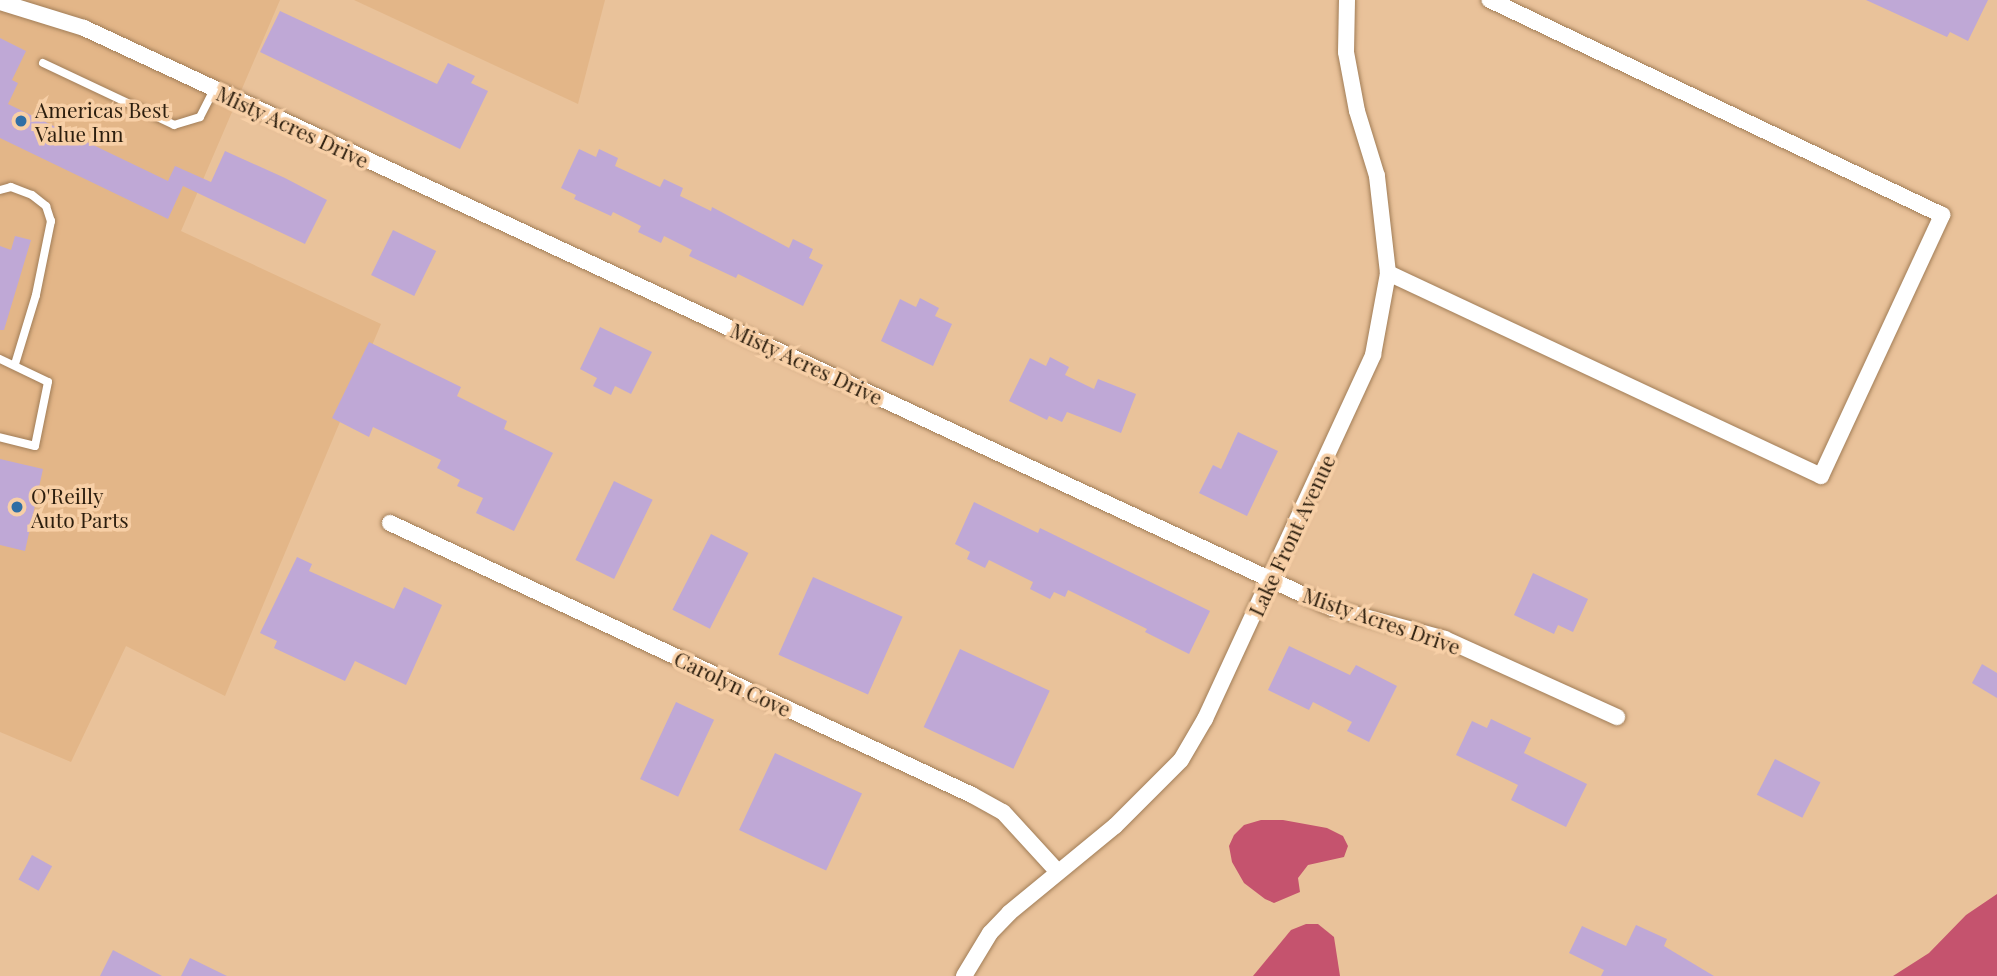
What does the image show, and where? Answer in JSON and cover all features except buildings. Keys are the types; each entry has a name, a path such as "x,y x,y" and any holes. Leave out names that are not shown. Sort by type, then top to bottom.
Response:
{"street":[{"name":"Lake Front Avenue","path":"964,976 990,933 1009,913 1115,826 1181,760 1205,719 1271,580 1373,355 1388,273 1377,176 1357,111 1346,51 1347,0"},
{"path":"1388,273 1821,477 1942,215 1490,0"},
{"name":"Misty Acres Drive","path":"0,2 84,28 1332,608 1445,639 1617,717"},
{"name":"Carolyn Cove","path":"390,523 972,795 1003,812 1057,871"}],"lane":[{"path":"43,63 174,125 200,117 214,89"},
{"path":"0,190 11,187 32,195 46,206 51,221 36,295 15,364"},
{"path":"0,359 48,382 34,446 0,437"}],"shaded area":[{"path":"0,0 280,0 181,231 381,324 225,696 126,646 71,762 0,732"},
{"path":"354,0 605,0 578,104"},
{"path":"1261,820 1283,820 1327,828 1343,836 1348,846 1344,857 1308,865 1298,878 1300,892 1274,903 1265,899 1244,883 1232,862 1229,846 1234,835 1244,825"},
{"path":"1997,894 1997,976 1893,976 1929,953 1966,915"},
{"path":"1306,924 1318,924 1334,937 1340,976 1253,976 1291,930"}],"place":[{"name":"Americas Best Value Inn","path":"21,121"},
{"name":"O'Reilly Auto Parts","path":"17,507"}]}
